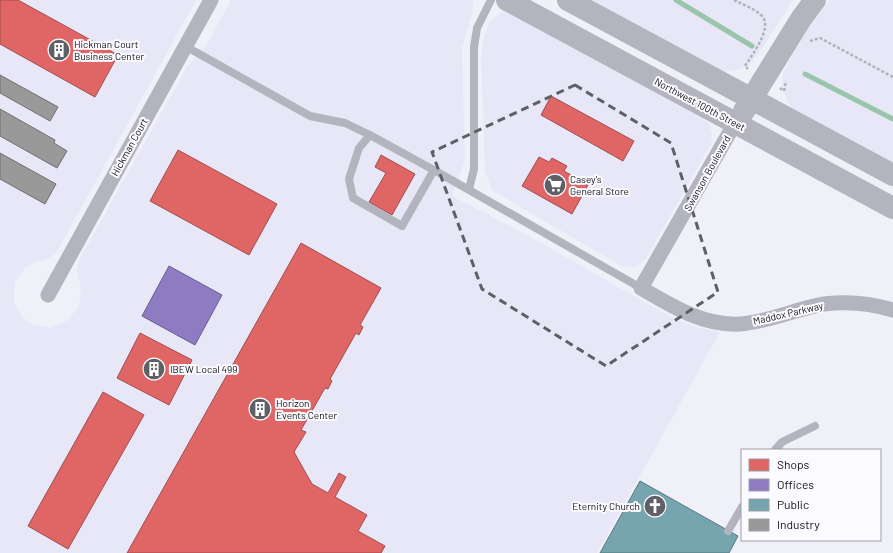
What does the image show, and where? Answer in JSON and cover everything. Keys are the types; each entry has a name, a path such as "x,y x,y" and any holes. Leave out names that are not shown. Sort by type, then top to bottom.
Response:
{"main road":[{"name":"Northwest 100th Street","path":"507,0 893,208"},
{"path":"568,0 893,175"},
{"name":"Swanson Boulevard","path":"735,123 752,99 801,19 815,0"}],"street":[{"name":"Hickman Court","path":"48,295 211,0"},
{"name":"Swanson Boulevard","path":"641,288 735,123"},
{"name":"Maddox Parkway","path":"641,288 688,314 700,318 740,324 774,318 823,304 849,302 876,305 893,310"}],"lane":[{"path":"469,189 474,169 474,47 477,28 491,0"},
{"path":"185,46 310,116 345,123 370,135 469,189 641,288"},
{"path":"370,135 359,148 349,179 352,198 402,226 434,170"},
{"path":"776,449 782,442 815,426"},
{"path":"728,531 741,509"}],"path":[{"path":"734,0 755,10 765,21 766,30 745,66"},
{"path":"808,42 820,38 893,77"},
{"path":"784,91 788,77"}],"highlighted area":[{"path":"575,85 671,143 718,292 606,366 482,289 432,152"}],"shaded area":[{"path":"0,0 196,0 59,248 55,254 49,258 33,263 25,268 15,282 14,303 24,319 32,324 51,328 68,320 79,306 81,289 77,273 78,262 187,67 206,46 231,0 473,0 472,13 462,47 465,161 452,196 527,235 674,319 698,328 720,332 597,553 0,553"},
{"path":"588,0 793,0 756,58 749,65 737,70 728,71 718,70"},
{"path":"830,0 893,0 893,165 798,114 790,106 785,96 782,84 783,72 808,29"},
{"path":"504,11 698,115 709,124 712,136 710,146 646,258 637,266 621,266 492,190 485,171 481,56 483,40 490,21"}],"building: Shops":[{"name":"Hickman Court Business Center","path":"0,0 18,0 118,55 95,97 0,44"},
{"name":"Casey's General Store","path":"551,96 634,141 623,161 541,115"},
{"path":"178,150 277,204 249,255 150,201"},
{"path":"381,155 415,174 392,215 369,202 386,173 375,167"},
{"name":"Casey's General Store","path":"539,157 549,162 552,158 567,166 564,171 588,185 572,214 522,186"},
{"name":"Horizon Events Center","path":"301,243 381,288 360,325 363,327 359,335 356,333 330,379 332,381 328,389 325,388 301,430 306,432 294,452 312,484 328,493 339,473 346,477 335,497 367,515 358,531 385,546 381,553 127,553"},
{"name":"IBEW Local 499","path":"140,333 192,360 169,405 117,378"},
{"path":"103,392 144,415 68,549 28,526"}],"building: Offices":[{"path":"169,266 222,295 195,345 142,316"}],"building: Public":[{"name":"Eternity Church","path":"640,481 738,536 729,553 600,553"}],"building: Industry":[{"path":"0,75 58,107 50,121 0,93"},
{"path":"0,109 55,140 54,143 67,151 57,168 0,136"},
{"path":"0,153 56,184 45,204 0,179"}],"waterway":[{"path":"676,0 752,46"},
{"path":"805,74 893,119"}],"place":[{"name":"Hickman Court Business Center","path":"59,50"},
{"name":"Casey's General Store","path":"555,185"},
{"name":"IBEW Local 499","path":"154,369"},
{"name":"Horizon Events Center","path":"260,409"},
{"name":"Eternity Church","path":"655,506"}]}
